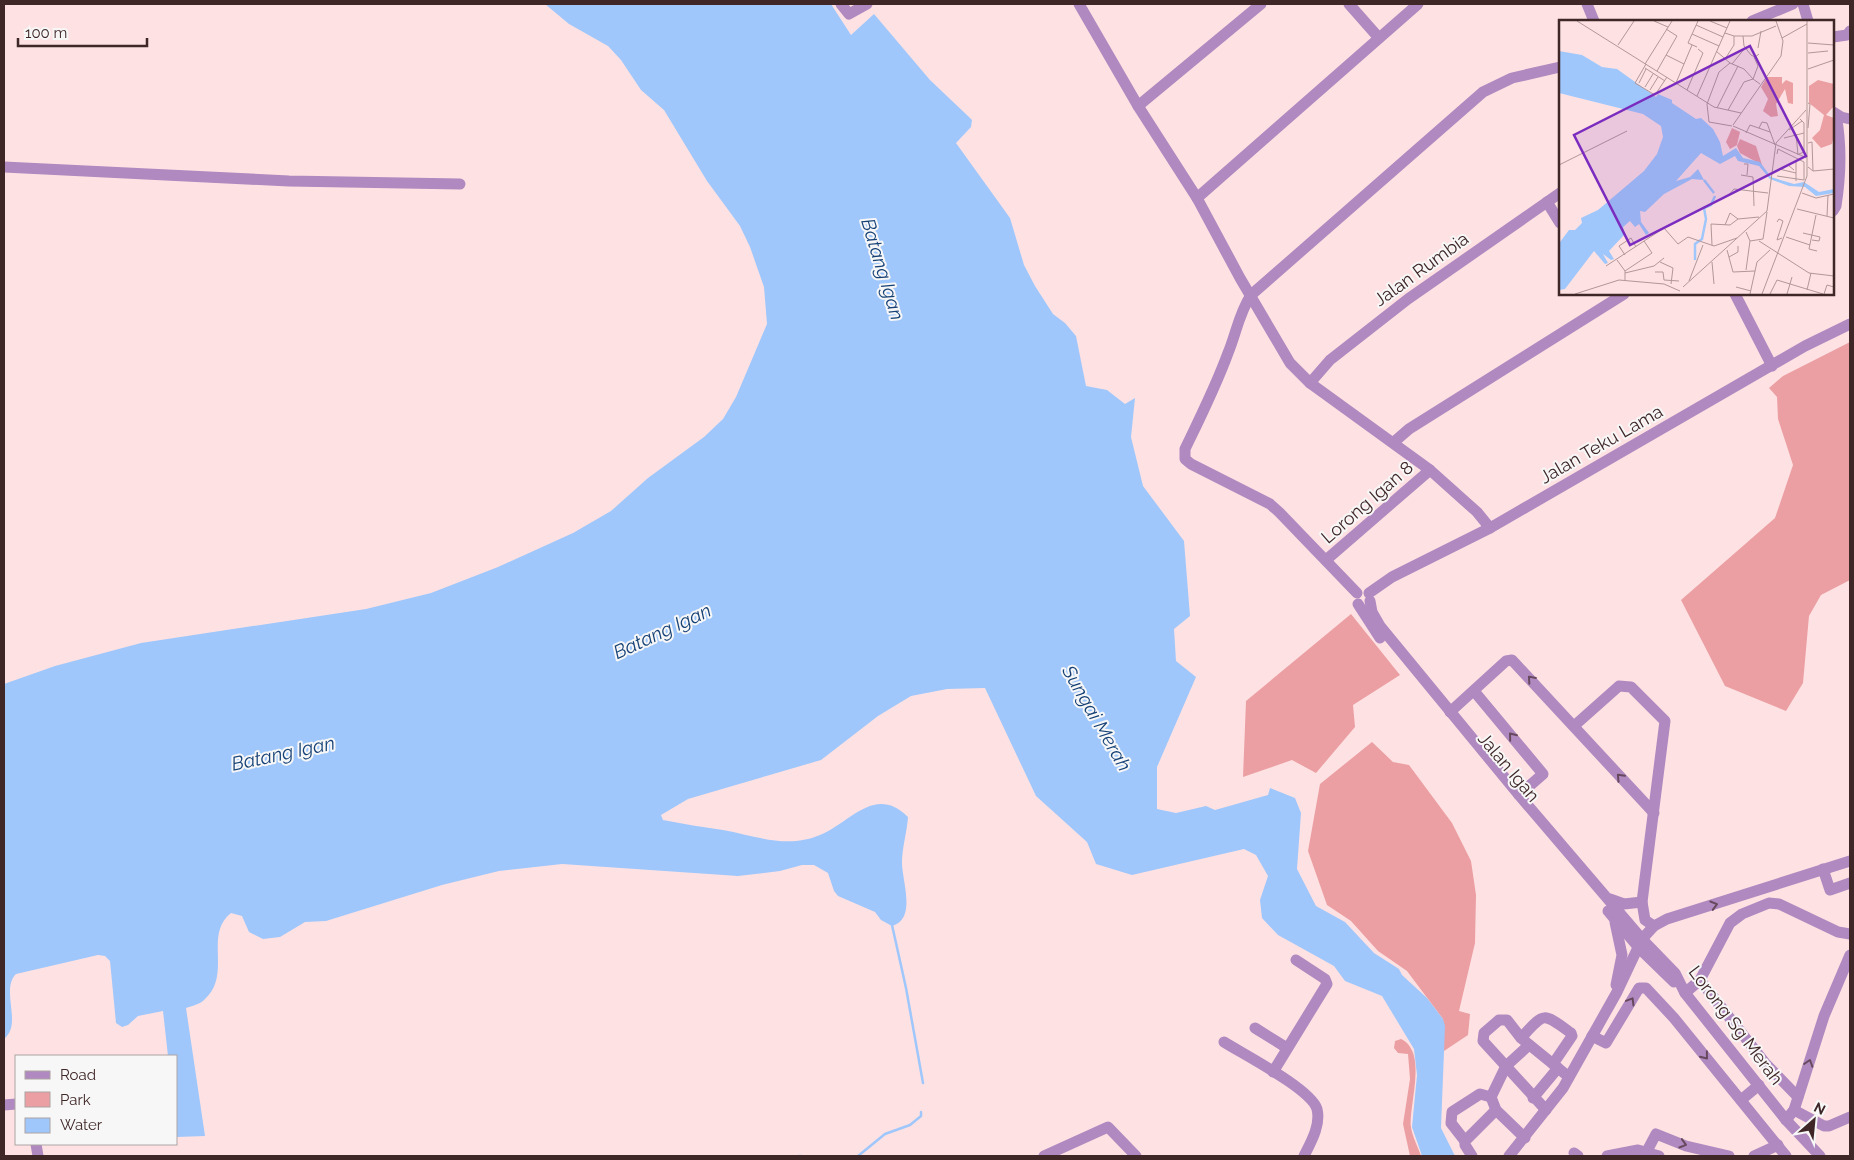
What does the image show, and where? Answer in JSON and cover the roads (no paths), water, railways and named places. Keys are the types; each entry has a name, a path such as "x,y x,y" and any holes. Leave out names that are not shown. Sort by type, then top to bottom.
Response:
{"street":[{"path":"840,4 849,14 865,4"},
{"path":"1079,4 1138,106 1197,198 1290,363 1310,383 1394,442 1430,470 1477,512 1490,528"},
{"path":"1138,106 1261,4"},
{"path":"1349,4 1379,38"},
{"path":"1197,198 1418,4"},
{"path":"1587,4 1594,20"},
{"path":"1754,20 1793,4"},
{"path":"1803,4 1808,20"},
{"path":"1834,37 1847,35 1850,31"},
{"path":"1364,598 1270,504 1185,459 1185,449 1229,352 1243,307 1251,295 1483,92 1512,78 1559,67"},
{"path":"1834,113 1850,118"},
{"path":"1834,113 1841,141 1842,170 1834,209"},
{"path":"4,167 289,181 460,184"},
{"name":"Jalan Rumbia","path":"1310,383 1330,360 1408,299 1559,194"},
{"path":"1547,202 1559,221"},
{"path":"1736,295 1772,366"},
{"path":"1394,442 1408,430 1608,298"},
{"name":"Jalan Teku Lama","path":"1364,598 1392,577 1490,528 1805,346 1850,324"},
{"name":"Lorong Igan 8","path":"1326,560 1430,470"},
{"name":"Jalan Igan","path":"1364,598 1380,626 1605,896 1641,943"},
{"name":"Jalan Igan","path":"1364,598 1373,630 1613,917 1641,943"},
{"path":"1450,712 1506,661 1512,660 1654,813"},
{"path":"1574,726 1619,686 1625,685 1631,687 1665,721 1638,922 1641,943 1658,967 1682,990 1700,980 1728,926 1742,914 1774,902 1838,932 1850,934"},
{"path":"1474,691 1543,774 1519,795"},
{"path":"1510,1156 1569,1077 1612,1001 1641,943 1654,926 1667,919 1850,861"},
{"path":"1823,870 1830,890 1850,883"},
{"path":"1605,896 1624,904 1642,902"},
{"path":"1736,898 1742,914"},
{"path":"1642,902 1645,920 1654,926"},
{"path":"1612,1001 1622,955 1613,917"},
{"name":"Lorong Sg Merah","path":"1641,943 1675,973 1682,990 1786,1120 1820,1156"},
{"path":"1786,1120 1794,1110 1824,1016 1850,955"},
{"path":"1273,1072 1327,984 1325,979 1296,960"},
{"path":"1627,973 1644,963 1658,967"},
{"path":"1700,980 1765,1063 1798,1097"},
{"path":"1592,1036 1606,1043 1639,988 1644,987 1674,1018 1786,1156"},
{"path":"1525,1138 1496,1110 1491,1097 1506,1066 1539,1018 1544,1017 1551,1019 1571,1033 1572,1036 1555,1066 1533,1098"},
{"path":"1546,1110 1533,1098 1483,1041 1484,1033 1499,1020 1504,1019 1525,1041 1569,1077"},
{"path":"1255,1028 1288,1048"},
{"path":"1224,1042 1312,1098 1316,1108 1315,1132 1304,1156"},
{"path":"1742,1100 1759,1085"},
{"path":"1472,1156 1465,1141 1452,1123 1452,1112 1480,1094 1491,1097"},
{"path":"1465,1141 1496,1110"},
{"path":"1794,1110 1824,1126 1829,1126 1850,1117"},
{"path":"1044,1156 1108,1126 1136,1156"},
{"path":"1647,1151 1656,1134 1686,1146 1729,1156"},
{"path":"1754,1156 1770,1151 1778,1145"},
{"path":"1607,1156 1625,1151 1647,1151 1659,1156"}],"water":[{"path":"545,4 831,4 851,35 874,14 930,80 972,120 971,127 956,143 1010,218 1024,265 1035,286 1053,314 1065,323 1076,336 1086,386 1107,390 1125,404 1135,398 1131,437 1143,486 1184,541 1190,616 1174,629 1176,661 1196,677 1157,767 1157,809 1176,813 1206,806 1215,810 1268,795 1270,788 1295,798 1301,813 1297,869 1316,906 1345,922 1374,953 1399,969 1402,975 1427,998 1443,1019 1445,1026 1441,1128 1455,1156 1422,1156 1412,1127 1417,1075 1414,1049 1382,996 1345,981 1334,966 1278,935 1262,918 1260,900 1268,876 1256,855 1244,849 1132,875 1096,864 1087,842 1036,796 985,688 947,689 911,696 878,716 821,760 688,799 661,815 663,820 759,838 796,841 820,835 852,815 874,805 885,804 896,808 908,817 902,863 906,908 900,922 892,926 881,920 875,912 838,896 834,891 828,873 814,865 802,865 780,871 738,876 562,864 499,871 442,885 326,921 305,922 280,937 263,939 249,932 242,916 231,913 223,922 219,932 217,979 212,990 202,1001 186,1008 205,1136 178,1137 178,1055 168,1055 163,1011 138,1016 128,1025 122,1027 116,1023 110,961 105,956 98,955 16,974 10,989 12,1025 4,1039 4,684 55,666 141,643 366,609 431,593 498,567 573,533 611,511 648,478 704,437 723,419 736,397 767,324 764,287 750,247 740,226 707,181 664,110 641,90 621,60 608,46 569,24"}],"waterway":[{"path":"892,925 906,988 923,1083"},
{"path":"858,1156 885,1134 910,1125 921,1116 921,1112"}],"water label":[{"name":"Batang Igan","path":"883,269"},
{"name":"Batang Igan","path":"662,631"},
{"name":"Sungai Merah","path":"1097,718"},
{"name":"Batang Igan","path":"283,753"}]}
